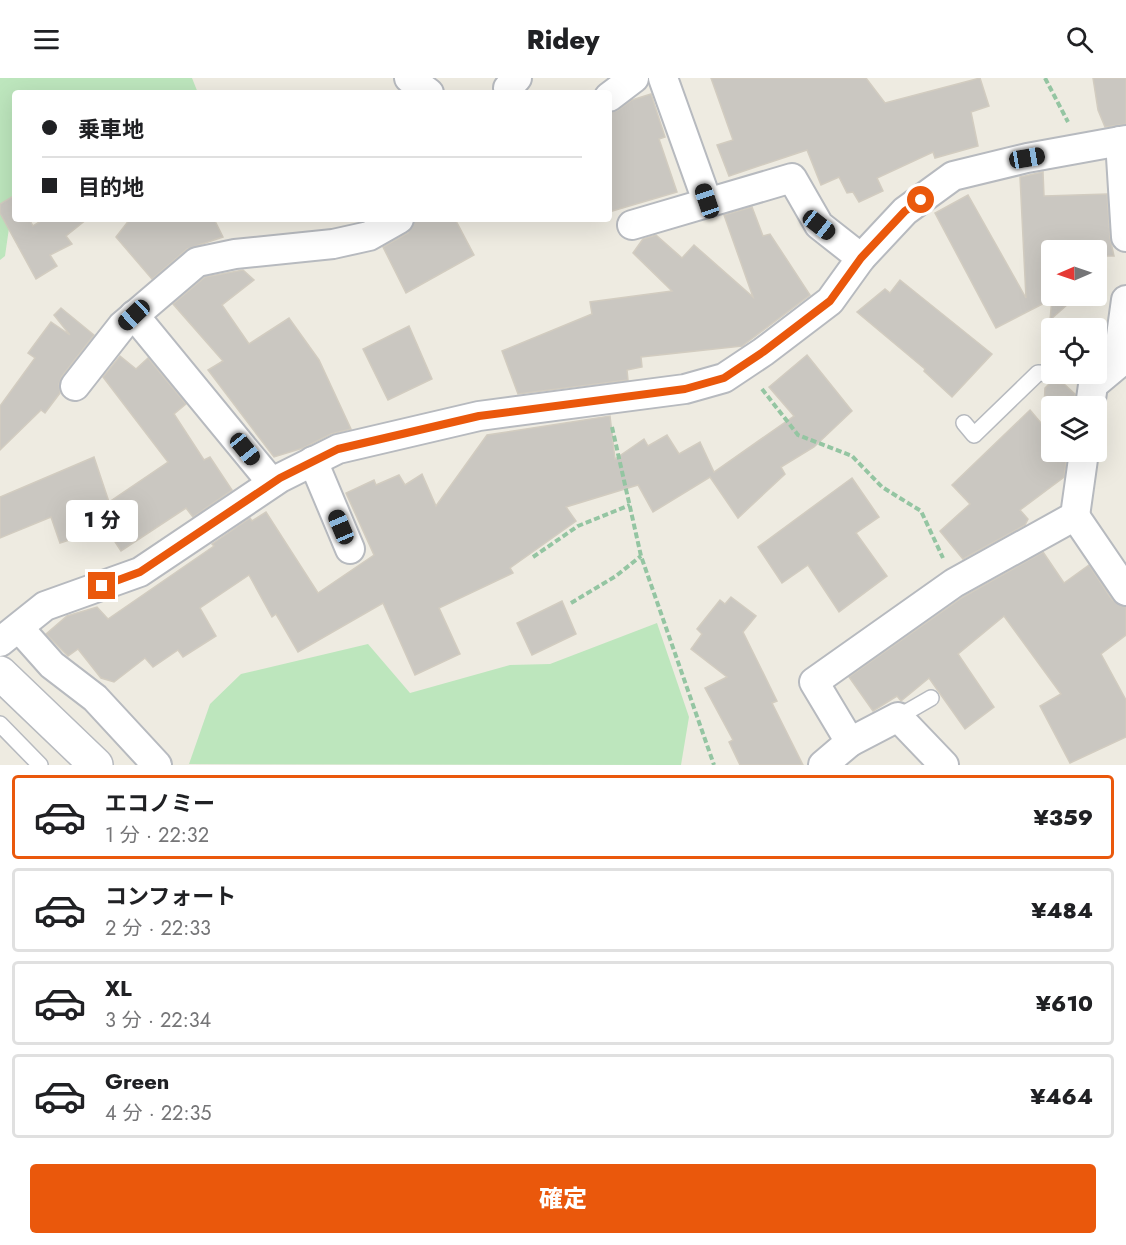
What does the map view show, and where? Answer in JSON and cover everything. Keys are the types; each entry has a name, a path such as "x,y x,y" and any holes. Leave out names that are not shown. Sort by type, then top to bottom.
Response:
{"street":[{"path":"409,78 425,90"},
{"path":"612,95 634,78"},
{"path":"663,78 707,201"},
{"path":"157,765 95,699 9,635 45,606 140,572 272,483 338,449 479,416 685,389 724,378 830,301 861,258 905,211 953,176 1123,141 1126,237"},
{"path":"632,225 707,201 792,178 819,225 861,258"},
{"path":"75,386 134,315 197,261 235,254 333,244 369,236 394,222"},
{"path":"1091,396 1093,385 1116,369 1126,300"},
{"path":"134,315 272,483"},
{"path":"313,461 350,549"},
{"path":"1082,462 1075,516 1126,591"},
{"path":"850,742 814,682 954,583 1075,516"},
{"path":"0,673 96,765"},
{"path":"822,765 850,742 898,717 944,765"}],"lane":[{"path":"964,423 974,435 1038,373 1116,369"},
{"path":"898,717 931,698"},
{"path":"0,724 40,765"}],"path":[{"path":"1045,78 1067,117 1076,149"},
{"path":"744,365 798,435 852,456 882,487 921,511 954,583"},
{"path":"606,400 641,556 714,765"},
{"path":"532,557 578,526 630,505"},
{"path":"571,603 616,576 641,556"}],"green space":[{"path":"0,78 192,78 197,90 12,90 12,219 5,256 0,260"},
{"path":"657,623 689,717 681,765 189,764 210,704 241,674 368,644 410,693 510,665 550,664"}],"building":[{"path":"711,78 866,78 885,103 980,78 989,106 971,112 978,146 935,158 933,152 877,178 883,191 859,202 853,192 847,193 839,177 821,185 807,150 729,176 717,145 733,140"},
{"path":"1093,78 1126,78 1126,124 1105,127 1098,110"},
{"path":"651,94 665,137 659,139 677,192 612,211 612,112 632,100"},
{"path":"1043,172 1044,196 1107,194 1110,238 1114,256 1107,256 1107,240 1041,240 1041,305 996,328 935,213 968,195 1026,298 1020,177"},
{"path":"12,197 12,222 31,222 33,226 39,222 83,222 66,236 72,244 50,255 57,266 36,279 0,213 0,204"},
{"path":"752,207 763,236 770,234 810,295 742,346 641,357 642,367 627,370 628,380 518,394 502,351 592,314 590,302 672,291 633,253 643,239 656,235 682,258 694,245 753,297 724,215"},
{"path":"128,222 216,222 223,237 187,249 152,279 116,237"},
{"path":"414,222 457,222 474,255 406,293 383,247 408,233"},
{"path":"243,270 254,280 222,305 249,344 289,318 319,360 351,429 331,434 303,448 274,457 208,370 223,361 173,304 205,277"},
{"path":"900,280 992,354 952,397 924,371 925,369 857,312 885,289 890,293"},
{"path":"1051,306 1066,306 1052,318 1050,318"},
{"path":"61,308 94,335 62,376 59,384 60,393 45,413 41,410 0,450 0,406 35,358 28,353 51,322 70,335 54,315"},
{"path":"409,326 432,379 388,400 363,349"},
{"path":"807,355 852,411 814,447 781,467 785,474 738,518 710,477 653,512 638,485 566,507 576,521 510,568 513,573 439,608 460,654 415,675 383,603 298,652 276,614 272,617 249,575 200,608 216,636 183,657 178,650 153,667 145,658 114,682 101,678 78,649 68,656 46,634 67,616 97,607 108,619 214,546 212,544 250,518 252,521 266,512 318,593 374,555 346,493 374,480 376,485 399,475 405,485 422,474 436,506 487,435 610,416 615,459 644,439 648,446 667,435 679,454 700,442 714,472 794,416 769,387"},
{"path":"120,356 136,369 148,358 186,404 174,414 204,460 210,457 232,490 193,517 186,508 121,551 106,528 60,543 51,517 0,538 0,497 94,457 109,502 168,462 103,377"},
{"path":"1049,384 1064,384 1075,396 1045,396 1045,388"},
{"path":"1030,410 1041,423 1041,462 1066,462 1064,477 1020,510 1028,519 1025,525 963,559 940,531 970,504 952,485"},
{"path":"852,478 879,517 856,533 887,576 839,612 808,565 782,583 758,547"},
{"path":"1043,552 1064,583 1089,565 1112,600 1126,607 1126,635 1101,654 1126,700 1126,737 1070,763 1040,706 1061,694 1004,616 958,654 994,707 965,729 929,678 901,701 897,696 873,711 849,677 963,597"},
{"path":"731,597 756,616 743,632 777,701 772,703 803,765 740,765 729,742 733,740 705,688 727,677 691,649 702,634 697,629 720,600 725,604"},
{"path":"562,601 576,634 532,655 517,623"}],"route":[{"path":"102,586 140,572 280,478 338,449 479,416 685,389 724,378 763,352 830,301 861,258 905,211 921,200"}]}
